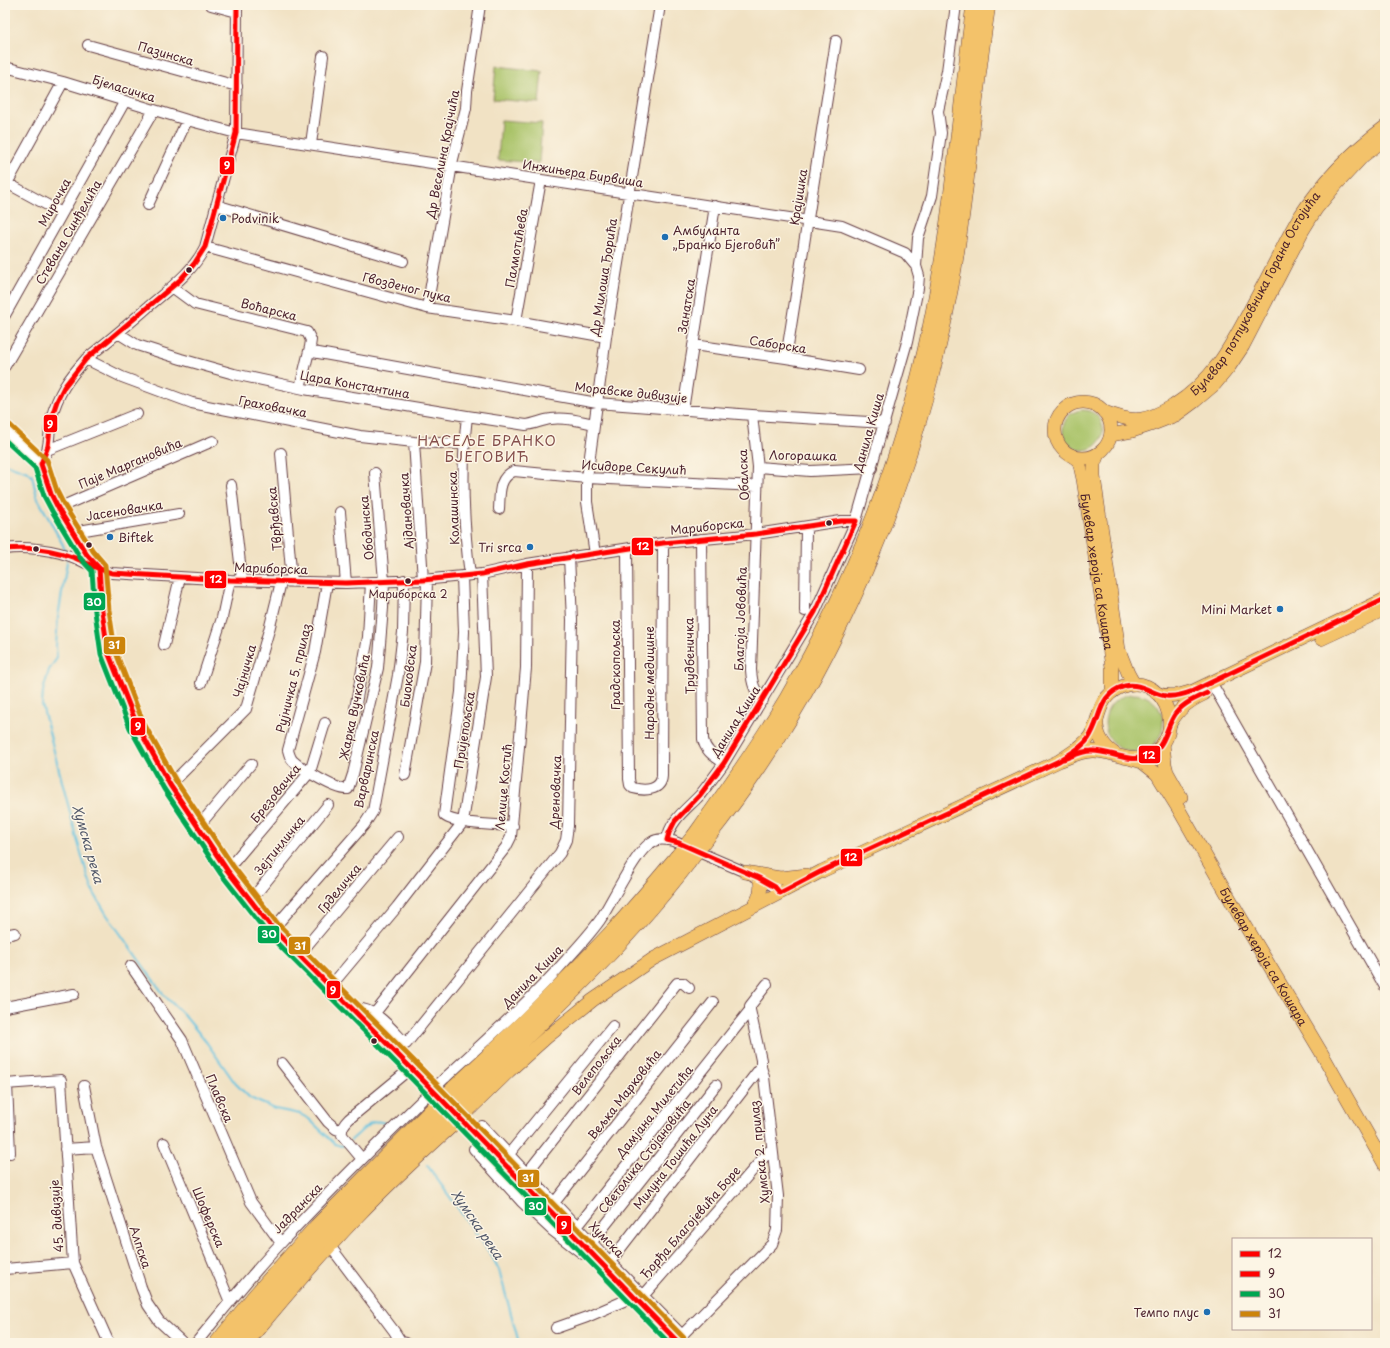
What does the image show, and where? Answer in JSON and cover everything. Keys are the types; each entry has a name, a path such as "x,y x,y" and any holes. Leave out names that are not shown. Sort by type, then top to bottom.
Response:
{"highway":[{"path":"954,223 974,5"},
{"path":"217,1343 259,1291 317,1226 459,1093 502,1044 683,860 700,837 787,697 825,627 853,566 881,497 906,422 947,269 988,5"},
{"path":"234,1343 267,1302 438,1112"}],"main road":[{"name":"Булевар потпуковника Горана Остојића","path":"1104,412 1120,418 1143,419 1167,409 1186,398 1208,377 1231,347 1297,220 1312,199 1346,161 1385,127"},
{"name":"Булевар потпуковника Горана Остојића","path":"1110,434 1132,431 1176,415 1215,384 1229,367 1242,346 1303,230 1316,209 1363,156 1385,139"},
{"path":"1082,402 1094,404 1104,412 1110,422 1110,434 1108,442 1098,454 1085,458 1071,455 1061,448 1056,436 1056,424 1061,413 1070,405 1082,402"},
{"name":"Булевар хероја са Кошара","path":"1098,454 1094,464 1094,477 1119,650 1134,684"},
{"name":"Булевар хероја са Кошара","path":"1071,455 1078,461 1083,479 1112,667 1112,692"},
{"path":"1059,761 1085,742 1091,734 1103,702 1112,692 1124,686 1134,684 1164,695 1172,696 1193,691 1385,599"},
{"path":"246,1343 300,1279 390,1183 438,1112 459,1093 509,1071 547,1037 593,1000 653,959 822,871 1059,761 1092,750 1132,759 1152,754 1163,743 1175,714 1183,706 1199,696 1385,609"},
{"path":"1156,692 1163,699 1167,707 1170,716 1170,724"},
{"path":"1097,717 1097,728 1101,739 1115,754"},
{"name":"Булевар хероја са Кошара","path":"1163,743 1165,764 1174,785 1385,1150"},
{"name":"Булевар хероја са Кошара","path":"1132,759 1142,762 1157,774 1321,1052 1385,1165"},
{"path":"745,872 780,878 808,875 822,871"},
{"path":"754,906 761,894 761,883 759,878"}],"street":[{"path":"41,464 47,450 51,420 63,386 86,359 172,287 192,268 205,246 236,133 237,9 211,5"},
{"name":"Др Веселина Крајчића","path":"427,308 452,166 466,108 467,91 480,5"},
{"name":"Др Милоша Ђорића","path":"595,554 587,502 587,478 606,337 660,5"},
{"name":"Данила Киша","path":"459,1093 531,998 586,938 608,908 635,860 644,848 655,840 667,840 668,832 673,823 707,786 724,763 815,612 856,521 907,342 918,288 919,276 916,266 918,238 932,196 940,133 938,111 947,71 956,5"},
{"name":"Крајишка","path":"786,358 836,41"},
{"name":"Пазинска","path":"88,45 237,86"},
{"path":"311,144 323,56"},
{"name":"Бјеласичка","path":"6,68 63,82 187,120 236,133"},
{"path":"62,213 6,184 63,82"},
{"name":"Мирочка","path":"5,315 125,101"},
{"name":"Стевана Синђелића","path":"5,366 154,110"},
{"path":"148,205 187,120"},
{"name":"Инжињера Бирвиша","path":"236,133 842,226 905,253 916,266"},
{"name":"Палмотићева","path":"516,321 541,180"},
{"path":"216,205 403,261"},
{"name":"Занатска","path":"684,410 715,206"},
{"name":"Гвозденог пука","path":"205,246 427,308 516,321 606,337"},
{"name":"Воћарска","path":"172,287 195,304 307,332 311,340 310,347"},
{"name":"Цара Константина","path":"118,333 137,345 181,359 234,374 300,388 526,425 551,419 570,419 594,424"},
{"name":"Саборска","path":"693,345 859,370"},
{"path":"300,388 310,347"},
{"name":"Моравске дивизије","path":"310,347 313,352 597,404 885,423"},
{"name":"Граховачка","path":"86,359 122,377 192,403 360,436 414,442 464,444"},
{"path":"47,450 137,414"},
{"name":"Обалска","path":"752,415 758,467 756,534"},
{"name":"Колашинска","path":"463,822 447,818 444,815 444,810 461,692 466,576 464,444 467,416"},
{"path":"5,430 41,464 51,494 58,508 87,555 99,568"},
{"name":"Паје Маргановића","path":"58,508 213,441"},
{"name":"Ајдановачка","path":"414,442 425,579"},
{"name":"Тврђавска","path":"281,453 292,582"},
{"name":"Логорашка","path":"758,467 810,471 872,468"},
{"name":"Исидоре Секулић","path":"499,509 502,482 510,473 520,471 587,478 757,486"},
{"name":"Ободинска","path":"375,473 384,581"},
{"path":"231,485 242,580"},
{"path":"340,512 346,583"},
{"name":"Јасеновачка","path":"73,532 179,514"},
{"name":"Мариборска","path":"5,549 15,548 60,553 99,568 102,571 112,573 230,580 346,583 466,576 527,564 627,550 663,543 756,534 841,521 856,521"},
{"path":"805,611 806,527"},
{"name":"Благоја Јововића","path":"756,534 751,670 753,686 763,700"},
{"name":"Трудбеничка","path":"701,539 703,739 709,751 724,763"},
{"name":"Народне медицине","path":"629,779 633,788 647,789 656,787 662,780 663,543"},
{"name":"Градскопољска","path":"627,550 629,779"},
{"name":"Дреновачка","path":"374,1013 406,1044 560,853 566,840 568,818 572,620 569,557"},
{"name":"Лелице Костић","path":"374,1013 506,847 511,837 526,668 527,564"},
{"name":"Хумска","path":"99,568 102,610 108,652 138,726 170,785 227,870 273,929 592,1255 638,1296 681,1340"},
{"name":"Пријепољска","path":"330,987 397,907 463,822 486,677 482,574"},
{"path":"164,645 180,577"},
{"name":"Биоковска","path":"405,775 425,662 425,579"},
{"path":"201,683 222,618 230,580"},
{"name":"Варваринска","path":"273,929 364,826 373,811 398,675 402,632 404,580"},
{"name":"Жарка Вучковића","path":"310,772 340,789 348,789 355,767 378,668 384,581"},
{"name":"Чајничка","path":"170,785 246,709 281,582"},
{"name":"Рујничка 5. прилаз","path":"310,772 293,760 289,755 288,750 315,652 328,582"},
{"path":"355,709 368,637 371,582"},
{"path":"1215,689 1385,987"},
{"name":"Брезовачка","path":"227,870 310,772 325,723"},
{"path":"198,827 251,764"},
{"name":"Зејтинличка","path":"251,900 328,805"},
{"path":"463,822 513,826"},
{"name":"Грделичка","path":"299,955 398,837"},
{"path":"667,840 679,843 759,878 775,887 780,893"},
{"name":"Плавска","path":"131,966 182,1040 251,1202 281,1243"},
{"name":"Велепољска","path":"527,1173 677,983 682,983 689,988"},
{"path":"750,1010 750,1006 767,984"},
{"path":"5,1007 74,994"},
{"name":"Вељка Марковића","path":"554,1203 713,1002"},
{"path":"352,1009 360,1008 374,1013"},
{"name":"Хумска 2. прилаз","path":"681,1340 772,1244 777,1230 778,1196 764,1077 750,1010"},
{"name":"Дамјана Милетића","path":"577,1227 750,1010"},
{"path":"509,1154 613,1026"},
{"path":"282,1063 328,1122 346,1139 362,1159"},
{"name":"Милуна Тошића Луна","path":"610,1262 761,1067"},
{"path":"346,1139 346,1122 410,1068"},
{"name":"45. дивизије","path":"6,1084 61,1080 73,1263 109,1343"},
{"path":"6,1084 10,1153"},
{"name":"Светолика Стојановића","path":"592,1242 716,1085"},
{"name":"Алпска","path":"84,1086 96,1147 130,1257 148,1305 159,1321 183,1343"},
{"name":"Јадранска","path":"196,1343 281,1243 362,1159 438,1112"},
{"name":"Хумска","path":"482,1126 592,1242 638,1296"},
{"name":"Шоферска","path":"164,1143 230,1302"},
{"path":"65,1149 96,1147"},
{"name":"Ђорђа Благојевића Боре","path":"638,1296 772,1148"},
{"name":"Хумска","path":"474,1150 521,1202 553,1231 583,1254 592,1255"},
{"path":"330,1246 403,1342"},
{"path":"5,1269 73,1263"},
{"path":"556,1328 638,1296"},
{"path":"383,1343 403,1342"}],"green space":[{"path":"496,66 542,71 539,103 493,99"},
{"path":"501,120 542,123 539,163 498,160"},
{"path":"1087,410 1094,413 1100,419 1103,430 1102,438 1094,447 1087,450 1079,450 1072,447 1064,438 1063,426 1066,419 1075,411"},
{"path":"1128,694 1140,694 1155,702 1163,717 1163,729 1155,744 1140,752 1128,752 1113,744 1105,729 1105,717 1113,702"}],"waterway":[{"name":"Хумска река","path":"5,464 28,472 32,476 37,497 65,551"},
{"name":"Хумска река","path":"67,559 58,617 56,646 57,658 49,670 43,691 42,705 77,839 94,893 107,915 164,995 184,1015 207,1043 235,1083 250,1098 275,1109 300,1114 309,1119 335,1144 341,1146 346,1144"},
{"name":"Хумска река","path":"351,1140 372,1123 381,1122 386,1124"},
{"name":"Хумска река","path":"427,1165 492,1256 499,1270 519,1343"}],"transit line":[{"name":"9","path":"99,568 87,555 58,508 51,494 41,464 48,446 51,419 57,401 64,387 86,359 180,280 194,264 205,247 236,133 237,5"},
{"name":"31","path":"10,425 47,460 57,491 64,505 93,551 105,565 109,610 115,650 143,722 176,781 233,866 278,924 416,1063 684,1338"},
{"name":"30","path":"5,440 35,468 44,496 52,511 81,559 92,571 95,612 101,654 130,728 164,789 221,874 268,934 406,1073 669,1343"},
{"name":"12","path":"5,549 23,548 67,555 112,573 230,580 346,583 423,580 482,574 527,564 663,543 756,534 841,521 856,521"},
{"name":"12","path":"667,840 675,821 700,795 724,763 815,612 856,521"},
{"name":"9","path":"99,568 102,611 108,652 137,725 170,785 227,870 273,929 411,1068 679,1343"},
{"name":"12","path":"667,840 679,843 759,878 775,887 780,893 822,871 1059,761 1085,743 1105,701 1109,695 1116,690 1130,685 1141,687 1166,696 1176,696 1193,691 1385,599"},
{"name":"12","path":"1064,759 1087,751 1098,751 1128,758 1144,757 1151,754 1160,746 1173,718 1179,709 1190,701 1207,693"}],"place":[{"name":"Podvinik","path":"223,218"},
{"name":"Амбуланта „Бранко Бјеговић”","path":"665,237"},
{"name":"Biftek","path":"110,537"},
{"name":"Tri srca","path":"530,547"},
{"name":"Мариборска 2","path":"408,581"},
{"name":"Mini Market","path":"1280,609"},
{"name":"Темпо плус","path":"1207,1312"}],"district":[{"name":"НАСЕЉЕ БРАНКО БЈЕГОВИЋ","path":"487,448"}]}
